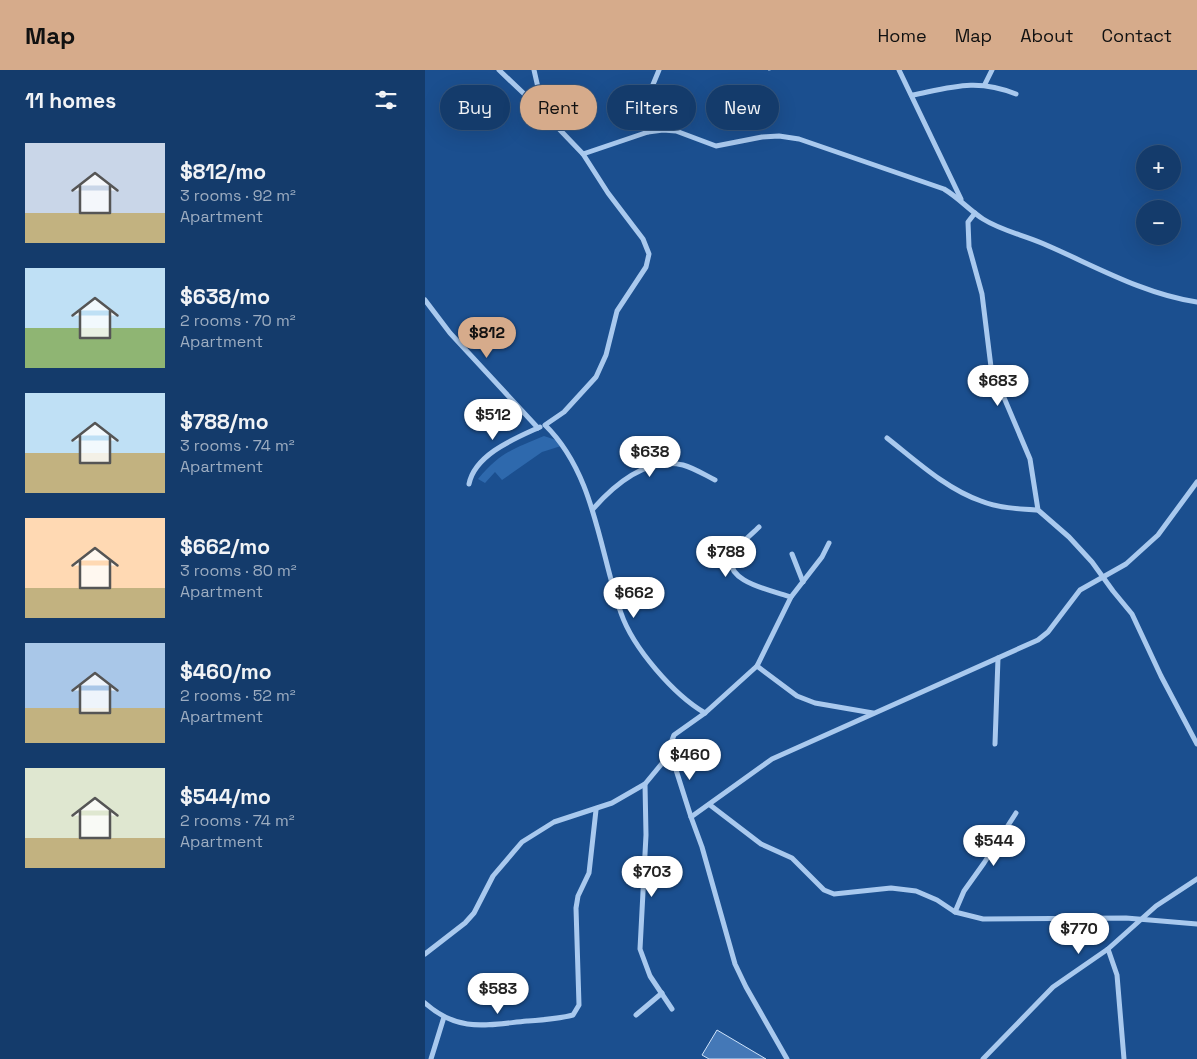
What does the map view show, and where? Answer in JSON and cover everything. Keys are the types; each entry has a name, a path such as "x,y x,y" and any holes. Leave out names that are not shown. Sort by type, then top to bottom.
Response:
{"street":[{"path":"499,70 520,89"},
{"path":"535,70 538,85"},
{"path":"648,132 647,99 659,70"},
{"path":"899,70 913,95 961,200"},
{"path":"985,84 992,70"},
{"path":"913,95 966,84 985,84 1016,94"},
{"path":"469,484 471,474 489,455 545,425 564,412 596,377 606,355 617,311 625,295 646,267 649,254 643,239 607,193 583,154 561,130"},
{"path":"583,154 648,132 677,131 704,143 716,146 763,137 779,136 799,139 944,189 961,200 975,213 999,228 1045,244 1098,269 1178,298 1197,302"},
{"path":"975,213 968,222 969,247 982,294 991,367 1030,458 1038,510"},
{"path":"425,300 450,334 538,428"},
{"path":"545,425 561,443 593,509 621,615 632,637 667,681 694,707 705,713"},
{"path":"887,438 958,490 981,501 1038,510 1081,549 1140,626 1161,676 1197,744"},
{"path":"593,509 625,480 651,467 683,466 715,480"},
{"path":"691,817 772,759 1038,640 1049,632 1080,590 1126,564 1158,535 1197,482"},
{"path":"759,527 734,553 731,564 735,573 744,580 791,597"},
{"path":"425,954 465,923 474,913 493,876 522,842 554,822 577,813 596,810 613,803 645,784 670,751 674,735 705,713 757,666 791,597 822,557 829,543"},
{"path":"792,554 803,582"},
{"path":"995,744 998,658"},
{"path":"757,666 797,696 815,703 873,714"},
{"path":"670,751 702,847 735,964 746,988 787,1059"},
{"path":"645,784 646,835 640,949 643,961 672,1009"},
{"path":"710,805 761,844 792,858 824,890 835,894 891,888 916,890 937,900 955,912 983,919 1141,919 1197,924"},
{"path":"425,1003 445,1017 468,1026 492,1026 573,1015 579,1005 575,908 578,896 589,873 596,810"},
{"path":"955,912 964,891 985,863 1016,813"},
{"path":"983,1059 1053,987 1108,949 1156,906 1197,879"},
{"path":"1108,949 1117,975 1125,1059"},
{"path":"636,1015 661,993"},
{"path":"431,1059 445,1017"}],"path":[{"path":"768,70 773,70"}],"shaded area":[{"path":"544,436 559,441 561,446 542,452 502,480 495,472 485,483 478,479 508,452"}],"building":[{"path":"717,1030 766,1059 709,1059 702,1055"}]}
